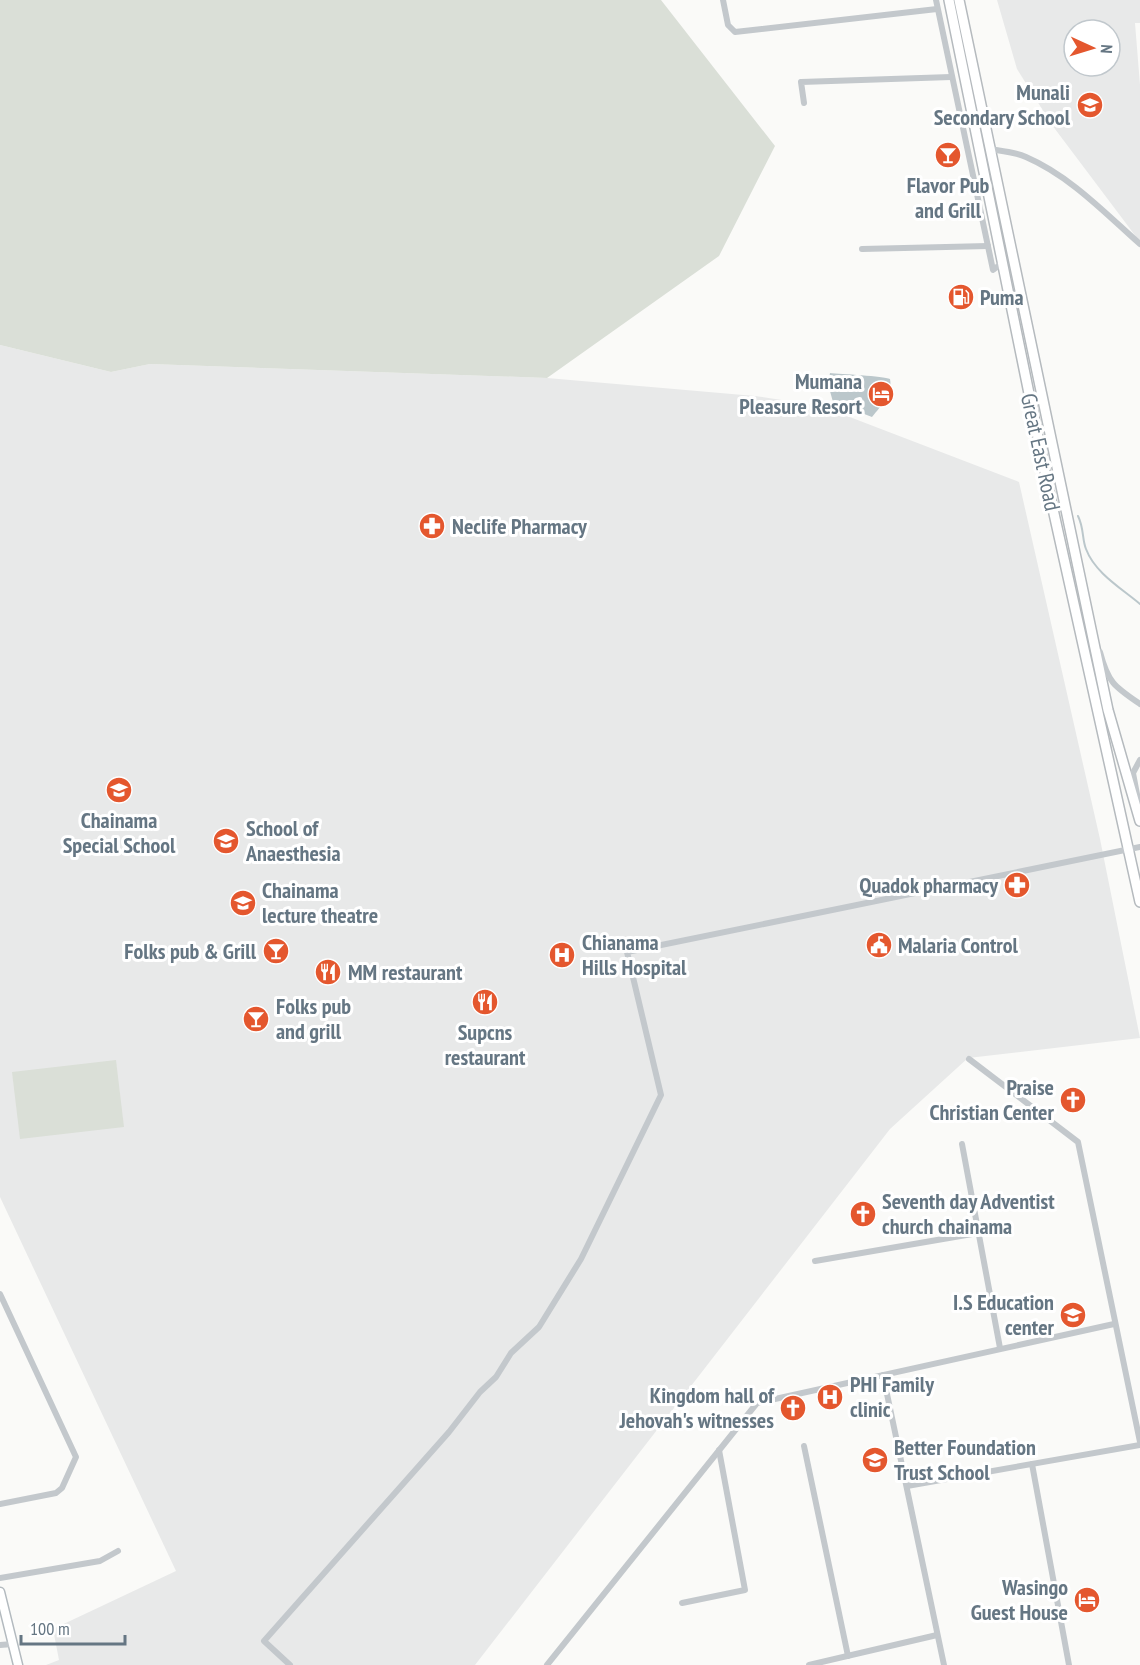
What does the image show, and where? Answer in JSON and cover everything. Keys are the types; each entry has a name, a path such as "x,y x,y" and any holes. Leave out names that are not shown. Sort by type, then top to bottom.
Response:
{"main road":[{"name":"Great East Road","path":"949,0 1047,482 1140,902"},
{"name":"Great East Road","path":"959,0 1083,598 1108,710 1140,821"},
{"path":"0,1592 18,1665"}],"street":[{"path":"723,0 728,25 735,32 938,9"},
{"path":"936,0 993,270 1002,263"},
{"path":"804,103 801,82 951,77"},
{"path":"990,149 1025,156 1049,170 1076,188 1140,244"},
{"path":"862,249 988,246"},
{"path":"1083,598 1094,621 1107,677 1114,687 1140,704"},
{"path":"1140,760 1133,773 1140,809"},
{"path":"290,1665 264,1641 449,1432 480,1392 496,1377 511,1353 539,1327 581,1260 661,1095 627,952 1140,847"},
{"path":"907,1486 1140,1444 1078,1142 969,1059"},
{"path":"962,1144 1000,1348"},
{"path":"815,1261 978,1233"},
{"path":"0,1294 76,1457 62,1488 56,1493 0,1504"},
{"path":"547,1665 758,1403 1114,1324"},
{"path":"883,1375 944,1665"},
{"path":"804,1446 848,1656"},
{"path":"682,1604 745,1590 719,1450"},
{"path":"1032,1464 1069,1665"},
{"path":"0,1578 100,1561 118,1551"},
{"path":"809,1665 938,1635"},
{"path":"0,1645 13,1644"}],"shaded area":[{"path":"0,0 661,0 775,146 719,256 547,378 150,364 111,372 0,345"},
{"name":"Munali Secondary School","path":"997,0 1140,0 1140,23 1135,23 1140,85 1140,242 1052,125 1017,69"},
{"name":"Chianama Hills Hospital","path":"0,345 111,372 150,364 547,378 755,396 821,406 1019,482 1100,839 1140,1038 968,1058 890,1129 475,1665 46,1665 59,1660 53,1629 176,1571 0,1197"},
{"path":"830,373 890,379 890,390 886,400 872,417 833,402 828,384"},
{"path":"116,1060 124,1127 20,1139 12,1072"}],"waterway":[{"path":"1078,516 1090,558 1109,580 1140,604"}],"place":[{"name":"Munali Secondary School","path":"1090,105"},
{"name":"Flavor Pub and Grill","path":"948,155"},
{"name":"Puma","path":"961,297"},
{"name":"Mumana Pleasure Resort","path":"881,394"},
{"name":"Neclife Pharmacy","path":"432,526"},
{"name":"Chainama Special School","path":"119,790"},
{"name":"School of Anaesthesia","path":"226,841"},
{"name":"Quadok pharmacy","path":"1017,885"},
{"name":"Chainama lecture theatre","path":"243,903"},
{"name":"Malaria Control","path":"879,945"},
{"name":"Folks pub & Grill","path":"276,951"},
{"name":"Chianama Hills Hospital","path":"562,955"},
{"name":"MM restaurant","path":"328,972"},
{"name":"Supcns restaurant","path":"485,1002"},
{"name":"Folks pub and grill","path":"256,1019"},
{"name":"Praise Christian Center","path":"1073,1100"},
{"name":"Seventh day Adventist church chainama","path":"863,1214"},
{"name":"I.S Education center","path":"1073,1315"},
{"name":"PHI Family clinic","path":"830,1397"},
{"name":"Kingdom hall of Jehovah's witnesses","path":"793,1408"},
{"name":"Better Foundation Trust School","path":"875,1460"},
{"name":"Wasingo Guest House","path":"1087,1600"}]}
